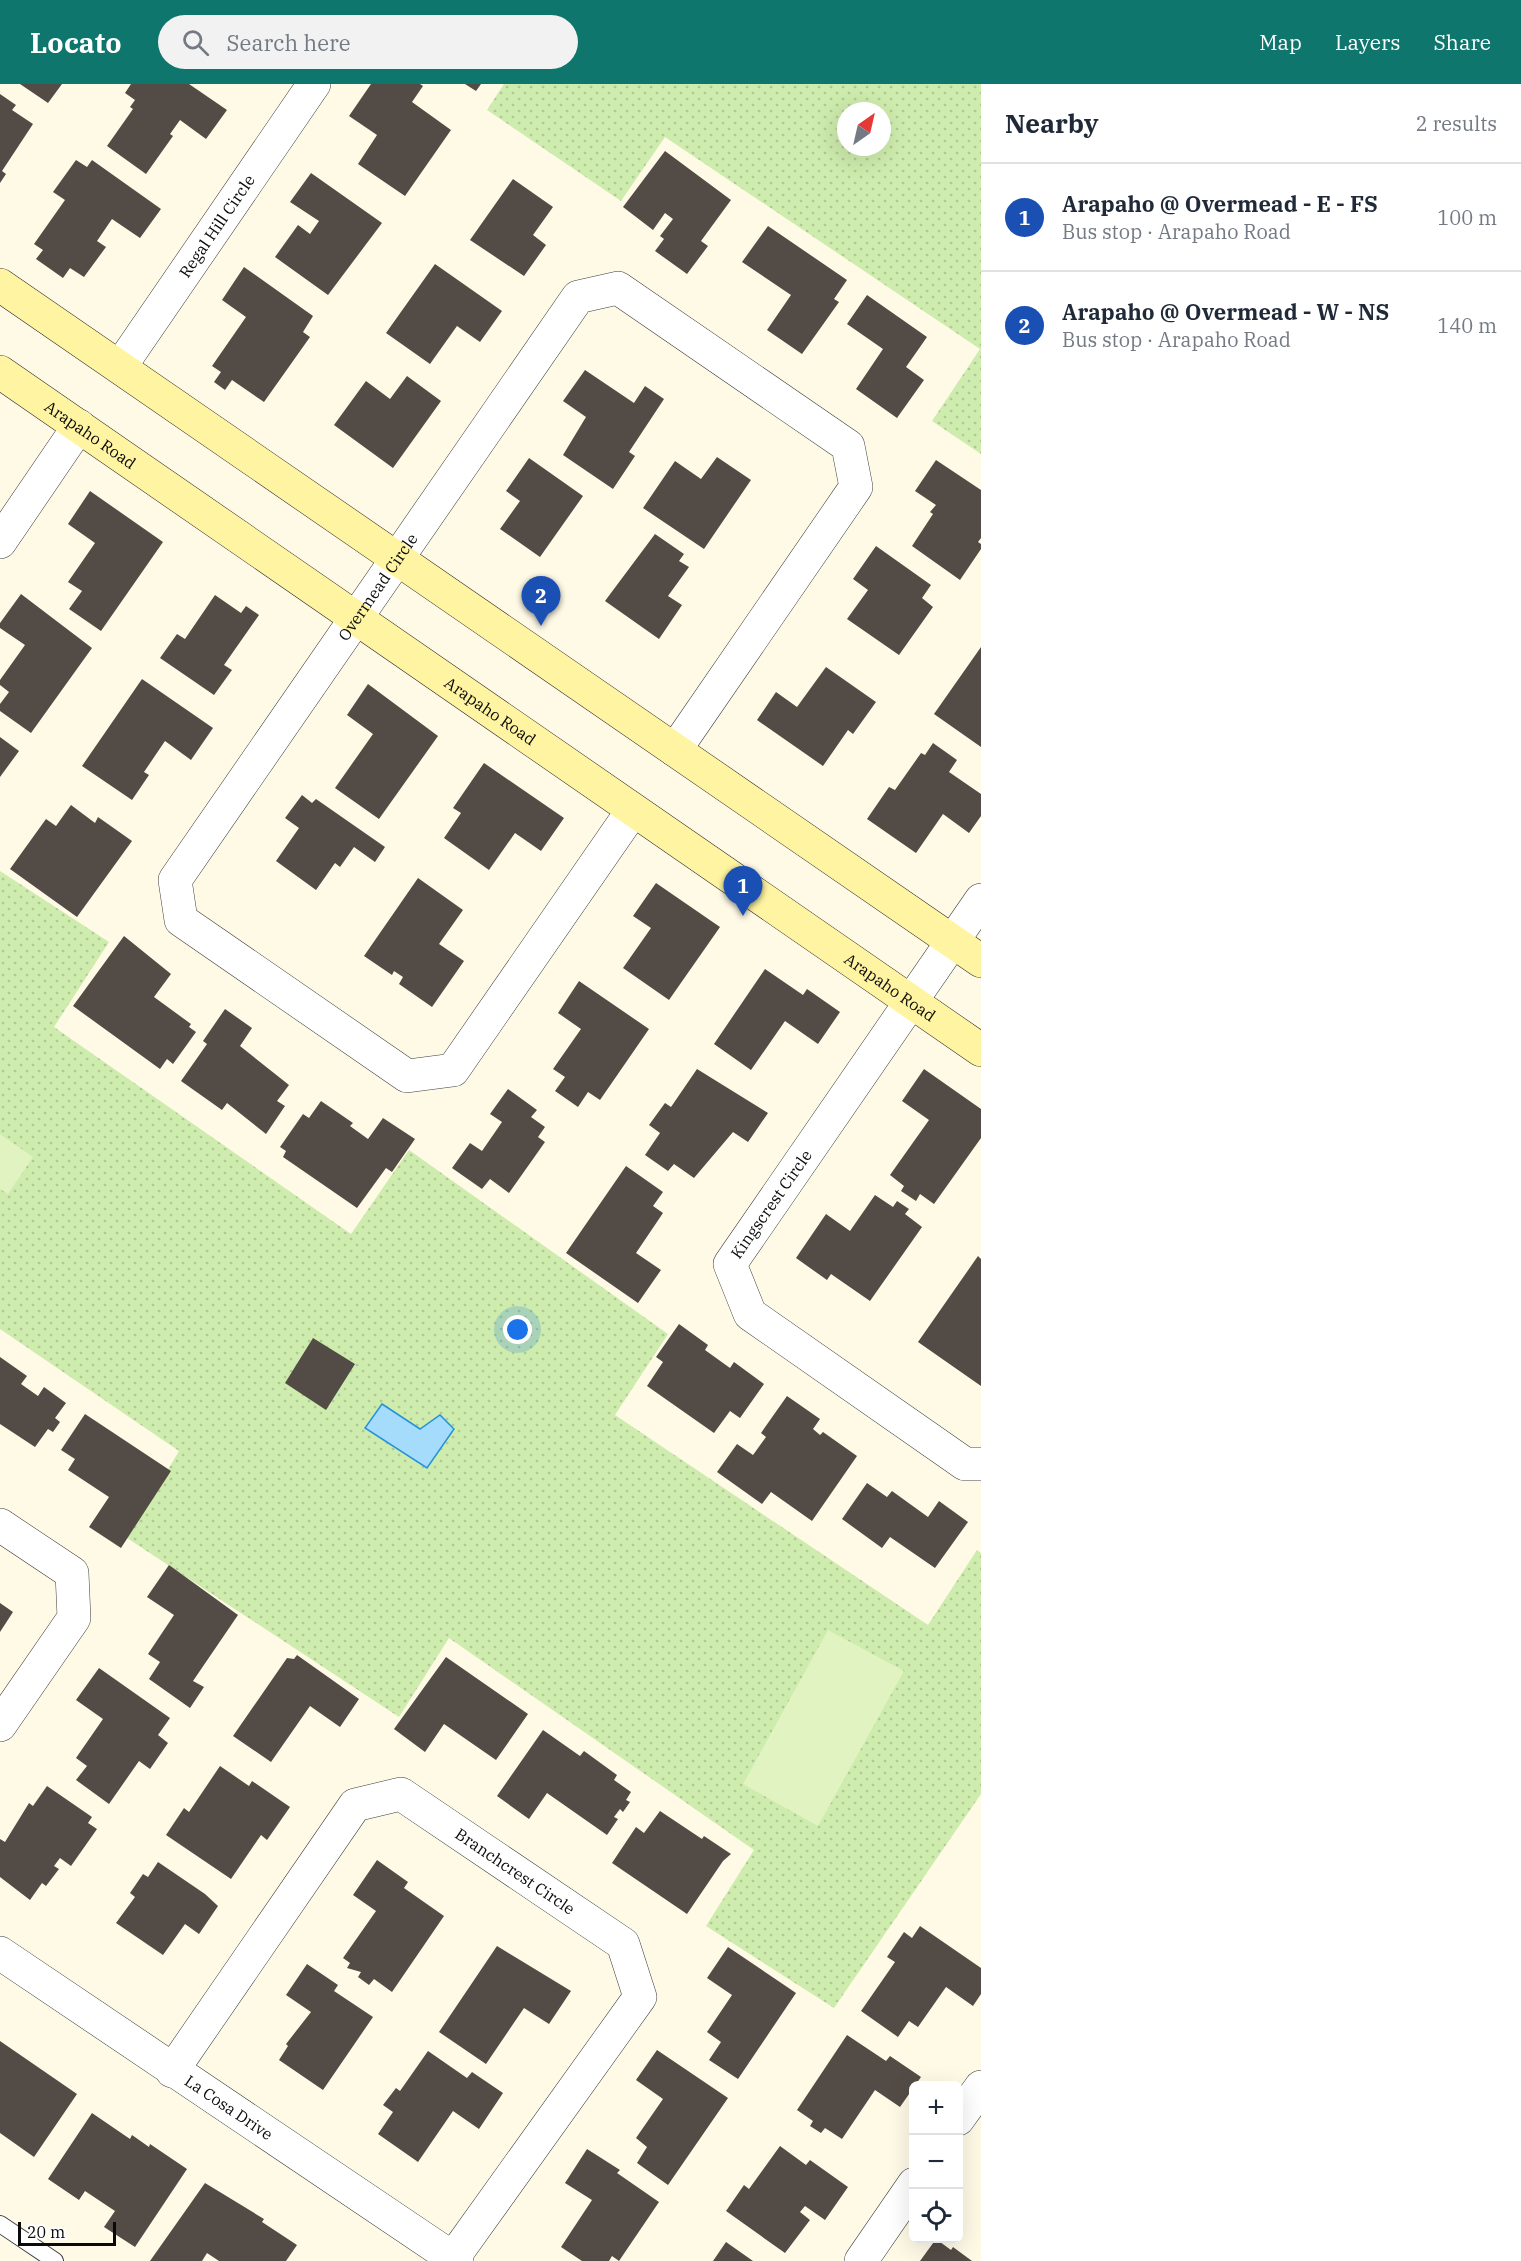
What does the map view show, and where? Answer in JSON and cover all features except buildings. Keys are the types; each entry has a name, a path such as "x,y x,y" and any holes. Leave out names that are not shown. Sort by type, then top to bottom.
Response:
{"main road":[{"path":"0,285 981,961"},
{"name":"Arapaho Road","path":"0,372 981,1050"}],"street":[{"name":"Regal Hill Circle","path":"120,367 314,84"},
{"name":"Overmead Circle","path":"633,810 453,1070 407,1076 181,920 175,880 356,618 578,297 618,288 848,446 856,487 675,750"},
{"path":"0,542 79,426"},
{"name":"Kingscrest Circle","path":"981,900 730,1264 750,1314 965,1464 981,1464"},
{"path":"0,1525 72,1573 74,1618 0,1725"},
{"name":"Branchcrest Circle","path":"172,2071 355,1805 401,1794 623,1944 640,1997 455,2260"},
{"name":"La Cosa Drive","path":"0,1953 455,2260"},
{"path":"963,2113 981,2087"},
{"path":"861,2261 911,2189"}],"lane":[{"path":"0,2224 55,2261"}],"green space":[{"path":"504,84 981,84 981,454 932,421 980,349 665,137 621,201 487,110"},
{"path":"0,871 109,942 54,1027 351,1234 409,1150 668,1334 615,1415 928,1625 977,1550 981,1553 981,1794 834,2008 706,1926 754,1850 449,1638 399,1717 127,1538 179,1451 0,1329"},
{"path":"0,1134 33,1157 8,1194 0,1189"},
{"path":"828,1630 904,1671 818,1826 743,1784"}],"water":[{"path":"382,1404 420,1429 440,1415 454,1429 427,1468 365,1428"}],"place":[{"name":"Arapaho @ Overmead - W - NS","path":"541,626"},
{"name":"Arapaho @ Overmead - E - FS","path":"743,916"}]}
